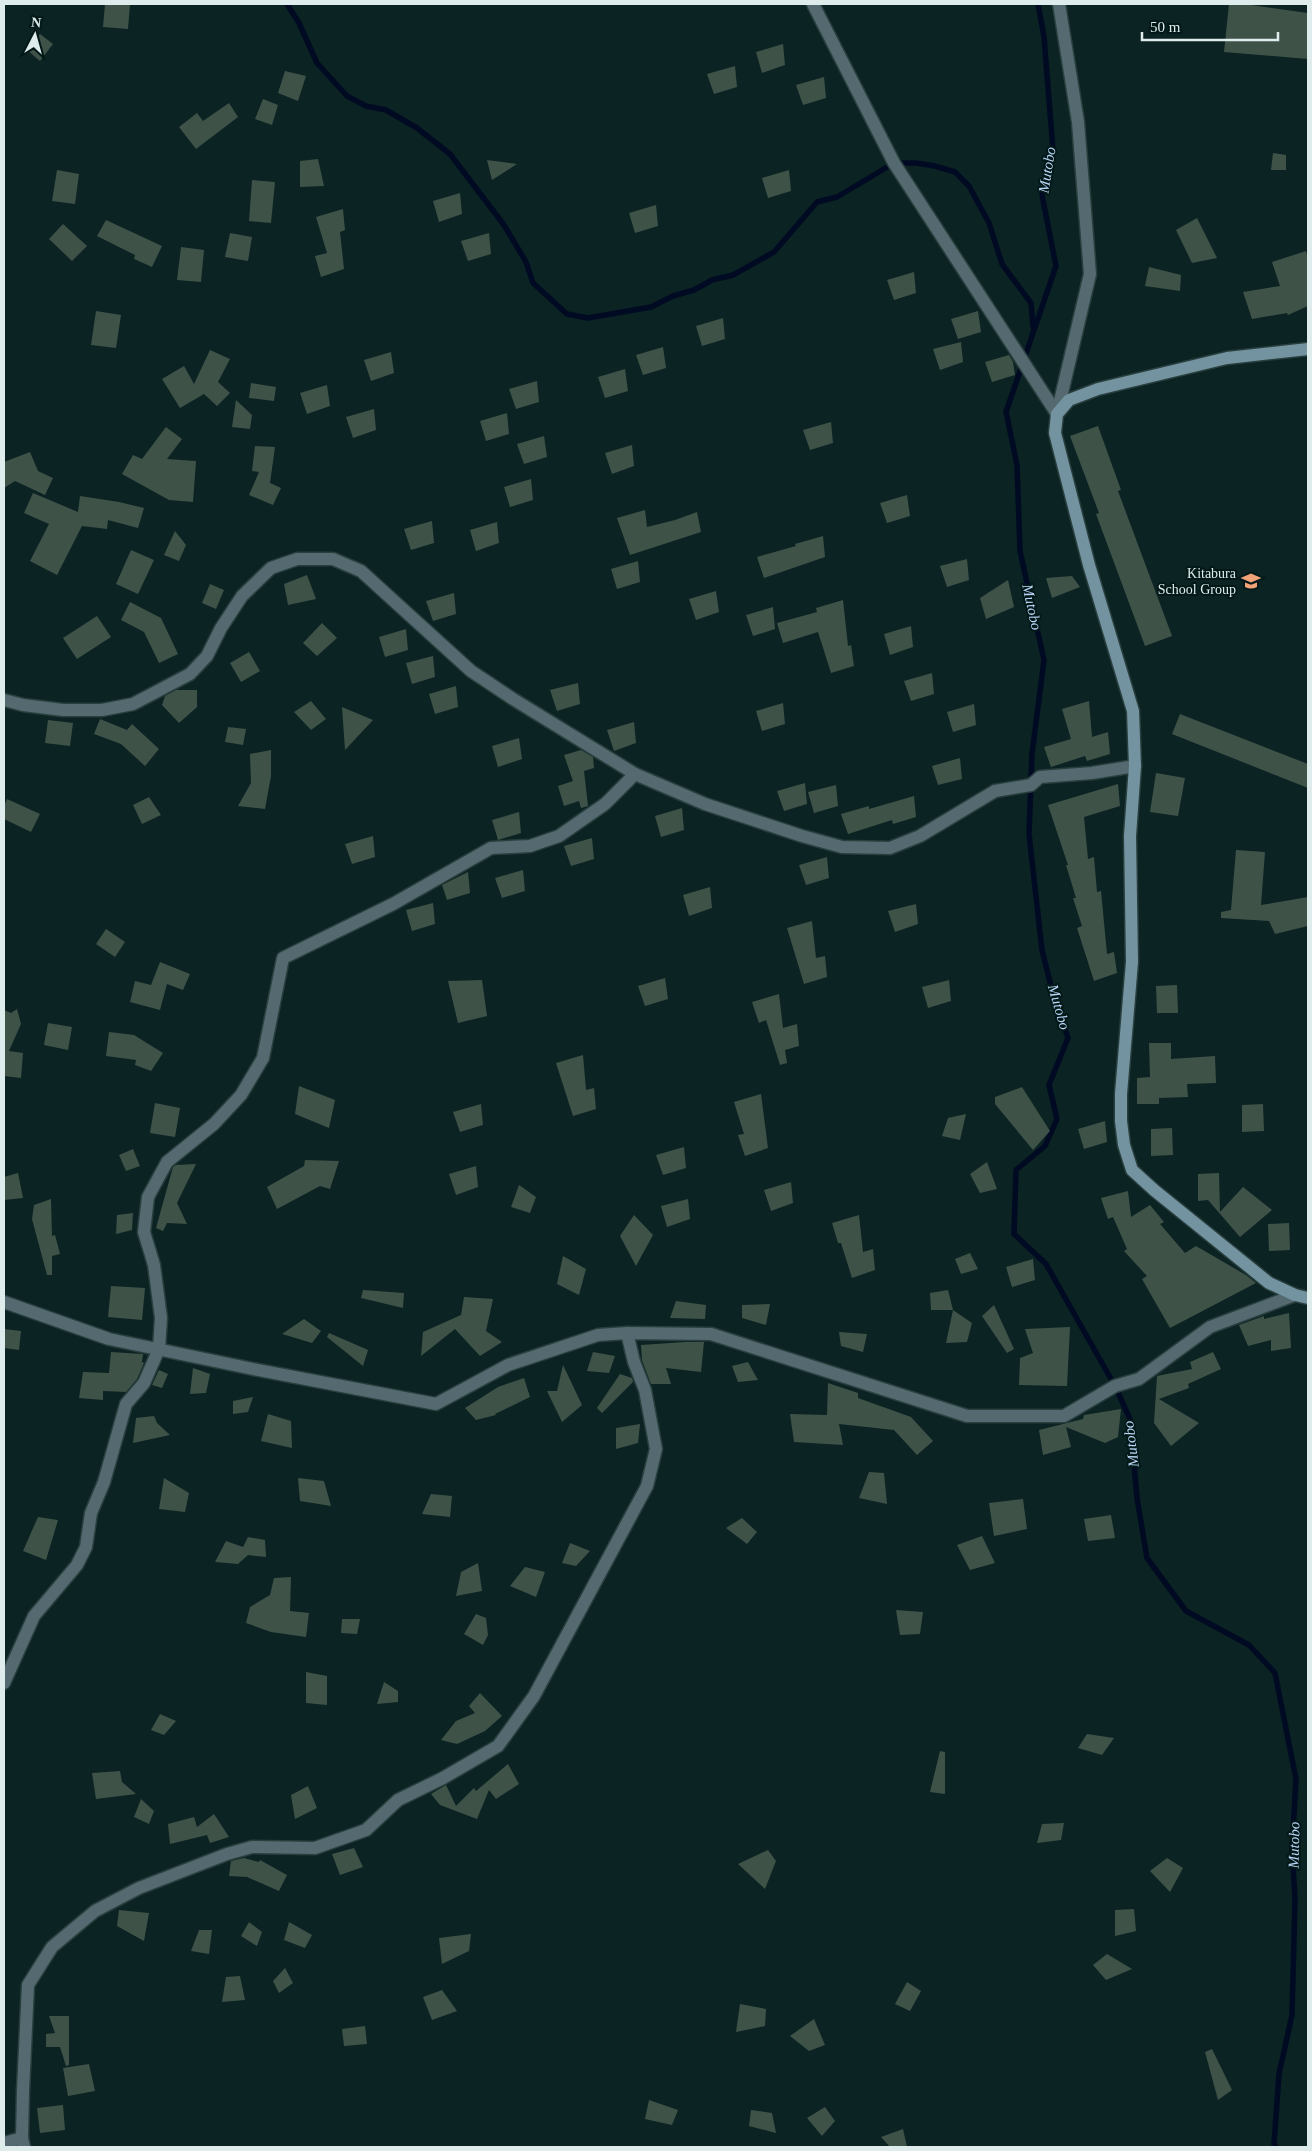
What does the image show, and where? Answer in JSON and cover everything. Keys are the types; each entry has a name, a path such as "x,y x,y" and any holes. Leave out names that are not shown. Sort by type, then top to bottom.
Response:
{"main road":[{"path":"1308,348 1227,358 1178,368 1098,389 1069,400 1057,414 1055,433 1089,565 1133,711 1135,766 1130,836 1132,962 1122,1094 1121,1122 1124,1146 1132,1170 1269,1283 1295,1296 1308,1298"}],"street":[{"path":"813,4 894,163 1057,414"},
{"path":"1057,414 1090,274 1078,122 1059,4"},
{"path":"4,700 23,705 62,710 102,710 134,704 190,674 208,656 221,628 242,596 271,568 297,559 333,559 361,571 471,671 635,774 705,804 842,847 890,848 920,836 996,791 1031,785 1040,777 1092,773 1135,766"},
{"path":"4,1683 34,1616 77,1565 86,1547 91,1513 104,1482 126,1404 144,1383 159,1349 161,1318 154,1265 144,1232 148,1197 167,1162 214,1124 241,1095 263,1058 283,958 393,904 491,848 530,846 559,836 605,804 635,774"},
{"path":"4,1302 110,1339 436,1404 508,1365 598,1335 627,1333 711,1334 967,1416 1064,1416 1115,1386 1139,1379 1210,1327 1295,1296"},
{"path":"4,2143 23,2143 28,1985 52,1947 95,1911 139,1888 227,1854 252,1847 315,1848 366,1830 398,1800 443,1778 498,1746 534,1696 647,1486 656,1449 646,1390 634,1362 627,1333"}],"building":[{"path":"105,4 130,4 128,29 103,27"},
{"path":"1229,4 1244,4 1308,13 1308,59 1224,52"},
{"path":"40,34 53,44 40,61 27,50"},
{"path":"783,44 785,65 762,73 756,52"},
{"path":"735,66 737,87 714,94 707,74"},
{"path":"285,71 306,76 298,101 278,93"},
{"path":"824,77 826,98 803,105 796,85"},
{"path":"263,99 278,105 272,125 255,119"},
{"path":"229,103 238,117 196,149 179,127 197,113 203,121"},
{"path":"1273,153 1286,155 1286,170 1271,170"},
{"path":"318,159 324,186 300,187 300,161"},
{"path":"487,160 517,164 492,180"},
{"path":"57,170 79,174 75,204 52,201"},
{"path":"789,170 791,191 768,198 762,178"},
{"path":"252,180 275,182 271,223 249,221"},
{"path":"460,193 462,214 439,222 433,201"},
{"path":"656,205 658,226 635,233 629,213"},
{"path":"343,209 345,230 340,232 344,269 321,277 315,256 327,253 316,217"},
{"path":"1197,218 1217,258 1192,263 1176,230"},
{"path":"106,220 162,246 152,267 134,259 135,255 97,236"},
{"path":"63,224 87,246 72,261 49,239"},
{"path":"230,233 252,237 248,261 225,257"},
{"path":"489,233 491,254 468,261 461,241"},
{"path":"181,247 204,250 201,282 177,280"},
{"path":"1306,251 1308,259 1308,306 1288,315 1287,313 1252,319 1243,292 1280,286 1272,262"},
{"path":"1149,267 1181,275 1180,291 1145,286"},
{"path":"914,272 916,293 894,300 887,280"},
{"path":"96,311 121,315 116,348 91,345"},
{"path":"978,311 981,332 958,339 951,319"},
{"path":"723,318 725,339 702,346 696,326"},
{"path":"961,342 963,362 940,370 933,349"},
{"path":"663,347 666,368 643,375 636,355"},
{"path":"210,350 230,359 218,382 230,393 217,406 204,394 180,408 162,379 184,366 194,384"},
{"path":"391,352 394,373 371,381 364,360"},
{"path":"1009,355 1013,362 1015,375 992,382 985,362"},
{"path":"625,369 628,391 605,398 598,377"},
{"path":"537,381 539,402 516,409 509,389"},
{"path":"251,383 276,387 274,401 249,398"},
{"path":"327,385 330,406 307,414 300,393"},
{"path":"236,400 252,415 250,429 232,427"},
{"path":"374,409 376,430 353,438 346,417"},
{"path":"507,413 509,434 486,441 480,421"},
{"path":"831,422 833,443 810,450 803,430"},
{"path":"1098,426 1121,490 1118,491 1172,636 1145,646 1096,514 1099,513 1070,436"},
{"path":"166,427 182,439 167,459 196,461 193,502 169,500 122,474 133,455 142,459"},
{"path":"544,436 547,457 524,464 517,444"},
{"path":"632,445 634,466 612,474 605,453"},
{"path":"255,446 275,447 270,483 281,488 273,505 249,495 259,472 252,471"},
{"path":"30,452 38,471 53,478 45,495 15,481 4,488 4,462"},
{"path":"531,479 533,500 510,507 504,487"},
{"path":"33,493 78,512 80,496 144,508 138,528 108,520 107,529 82,526 57,575 30,561 49,524 24,513"},
{"path":"907,495 910,516 887,523 880,503"},
{"path":"645,510 647,527 697,512 701,532 630,555 617,518"},
{"path":"432,521 434,543 411,550 404,529"},
{"path":"497,522 499,543 476,551 470,530"},
{"path":"175,531 186,545 179,561 164,555"},
{"path":"823,536 825,557 764,578 757,557"},
{"path":"131,550 154,560 138,594 116,584"},
{"path":"967,559 969,580 947,587 940,566"},
{"path":"638,561 640,582 617,589 611,569"},
{"path":"307,575 316,599 288,605 284,584"},
{"path":"1072,576 1080,587 1052,598 1046,578"},
{"path":"1008,580 1014,607 986,619 980,598"},
{"path":"210,584 224,590 216,609 202,603"},
{"path":"716,591 719,612 696,620 689,599"},
{"path":"454,593 456,614 433,621 426,601"},
{"path":"843,600 848,646 851,645 854,666 831,673 818,632 783,643 777,623 817,612 816,608"},
{"path":"130,602 161,618 178,654 159,663 144,632 121,620"},
{"path":"773,607 775,629 753,636 746,615"},
{"path":"97,616 111,637 77,659 63,638"},
{"path":"322,623 337,638 317,656 303,643"},
{"path":"911,626 913,647 890,655 884,634"},
{"path":"406,629 408,650 385,657 379,637"},
{"path":"249,652 260,671 241,682 230,663"},
{"path":"433,656 435,677 412,684 406,663"},
{"path":"932,673 934,694 911,701 904,681"},
{"path":"578,683 580,704 557,711 550,690"},
{"path":"456,686 458,707 435,714 429,694"},
{"path":"176,690 197,690 197,707 179,723 162,705 165,696"},
{"path":"311,701 326,719 311,730 294,712"},
{"path":"1089,701 1092,737 1108,732 1110,754 1087,761 1085,756 1051,767 1044,747 1071,739 1062,709"},
{"path":"783,703 785,724 762,731 756,711"},
{"path":"974,704 976,725 953,732 947,712"},
{"path":"342,707 373,720 345,750"},
{"path":"1180,714 1308,764 1308,788 1172,734"},
{"path":"100,719 127,730 132,724 159,749 145,766 121,744 94,734"},
{"path":"48,720 73,723 70,746 45,743"},
{"path":"634,722 636,743 614,751 607,730"},
{"path":"228,727 246,729 243,745 225,742"},
{"path":"519,738 522,759 498,767 492,746"},
{"path":"271,750 271,776 265,809 238,806 251,783 250,754"},
{"path":"581,750 593,757 594,768 584,771 588,806 581,808 579,801 564,806 558,786 573,781 564,755"},
{"path":"960,758 962,779 938,785 932,766"},
{"path":"1156,773 1185,778 1178,816 1150,812"},
{"path":"805,783 807,804 784,811 777,791"},
{"path":"1118,784 1120,806 1084,817 1088,859 1094,857 1097,892 1101,891 1107,954 1114,952 1117,973 1094,981 1077,928 1082,926 1073,898 1076,898 1066,865 1068,865 1048,805"},
{"path":"836,785 838,806 814,813 808,792"},
{"path":"914,796 916,817 893,824 892,820 848,834 841,814 869,806 869,809"},
{"path":"149,797 161,815 142,824 133,805"},
{"path":"7,799 40,814 31,832 4,819 4,806"},
{"path":"682,808 684,830 661,837 655,816"},
{"path":"519,812 521,833 498,840 492,820"},
{"path":"373,836 375,857 352,864 345,844"},
{"path":"592,838 594,859 571,866 564,846"},
{"path":"1236,850 1265,852 1261,905 1308,897 1308,926 1275,934 1269,921 1221,918 1221,912 1231,910"},
{"path":"827,857 829,878 806,885 799,865"},
{"path":"523,870 525,891 502,898 495,878"},
{"path":"468,872 470,893 447,900 442,885"},
{"path":"710,887 712,908 689,916 683,895"},
{"path":"433,903 435,924 412,931 406,910"},
{"path":"916,904 918,924 895,932 888,911"},
{"path":"812,921 816,958 825,956 827,977 804,984 787,928"},
{"path":"106,929 125,942 115,957 96,944"},
{"path":"160,962 190,974 183,990 167,984 160,1010 130,1002 135,981 151,985"},
{"path":"665,978 668,999 645,1006 638,986"},
{"path":"482,980 487,1016 458,1023 448,981"},
{"path":"949,980 951,1001 928,1008 922,987"},
{"path":"1177,985 1178,1013 1157,1013 1156,986"},
{"path":"779,994 783,1028 797,1024 799,1046 785,1050 787,1063 780,1065 766,1020 759,1023 752,1002"},
{"path":"17,1009 21,1024 9,1051 23,1053 21,1078 4,1076 4,1010 11,1013"},
{"path":"48,1023 72,1027 68,1050 44,1045"},
{"path":"109,1032 134,1035 163,1053 151,1071 135,1065 136,1060 106,1056"},
{"path":"1149,1043 1171,1043 1171,1059 1215,1056 1216,1083 1187,1084 1188,1097 1159,1098 1159,1104 1137,1104 1137,1078 1150,1077"},
{"path":"583,1055 586,1090 594,1088 596,1109 573,1116 556,1063"},
{"path":"299,1086 335,1100 329,1128 295,1114"},
{"path":"1022,1087 1050,1131 1033,1150 995,1104 995,1097"},
{"path":"761,1094 768,1148 745,1156 738,1135 744,1134 734,1102"},
{"path":"155,1103 180,1108 175,1137 150,1133"},
{"path":"481,1104 483,1125 460,1132 453,1112"},
{"path":"1263,1104 1264,1131 1242,1132 1242,1105"},
{"path":"966,1114 960,1140 942,1136 948,1118"},
{"path":"1105,1121 1107,1142 1084,1149 1078,1129"},
{"path":"1172,1128 1173,1155 1151,1156 1151,1129"},
{"path":"684,1147 686,1168 663,1175 656,1155"},
{"path":"133,1149 140,1166 126,1171 119,1155"},
{"path":"305,1160 339,1161 330,1189 320,1186 277,1209 267,1187 304,1166"},
{"path":"987,1162 997,1189 980,1193 970,1174"},
{"path":"196,1164 177,1203 187,1224 167,1223 163,1231 156,1228 173,1167 176,1165"},
{"path":"476,1166 478,1187 456,1195 449,1174"},
{"path":"18,1173 23,1198 4,1200 4,1177"},
{"path":"1219,1173 1220,1212 1243,1187 1272,1210 1240,1237 1208,1200 1198,1201 1198,1174"},
{"path":"791,1182 793,1203 771,1211 764,1190"},
{"path":"519,1185 536,1197 530,1213 511,1207"},
{"path":"1128,1191 1131,1217 1150,1205 1164,1222 1160,1224 1185,1253 1196,1246 1246,1275 1256,1283 1170,1328 1142,1279 1147,1276 1124,1251 1127,1249 1113,1217 1108,1219 1101,1198"},
{"path":"51,1199 52,1236 55,1235 60,1254 52,1256 52,1275 47,1275 32,1219 34,1205"},
{"path":"688,1199 690,1219 667,1227 661,1206"},
{"path":"133,1213 132,1230 116,1234 117,1215"},
{"path":"634,1215 653,1235 636,1266 620,1236"},
{"path":"859,1215 863,1252 873,1249 875,1270 852,1278 841,1243 838,1243 832,1223"},
{"path":"1289,1223 1290,1250 1269,1251 1268,1224"},
{"path":"970,1253 978,1269 961,1274 955,1259"},
{"path":"563,1256 586,1269 579,1295 557,1284"},
{"path":"1033,1259 1035,1280 1012,1287 1006,1267"},
{"path":"111,1286 145,1288 142,1320 108,1317"},
{"path":"363,1290 404,1293 403,1308 361,1298"},
{"path":"948,1290 953,1310 931,1310 930,1293"},
{"path":"464,1297 493,1299 486,1331 502,1342 480,1356 455,1329 421,1356 423,1332 461,1315"},
{"path":"676,1301 706,1305 705,1319 670,1318"},
{"path":"770,1304 766,1325 742,1318 742,1305"},
{"path":"994,1305 1014,1349 1007,1353 982,1316"},
{"path":"953,1310 972,1323 967,1342 946,1343"},
{"path":"1289,1313 1291,1348 1271,1351 1271,1340 1248,1346 1239,1325 1264,1316 1264,1319"},
{"path":"304,1319 321,1331 312,1343 282,1334"},
{"path":"1070,1327 1067,1386 1019,1385 1020,1358 1033,1353 1025,1329"},
{"path":"4,1329 21,1331 19,1350 4,1348"},
{"path":"839,1332 867,1334 863,1352 841,1346"},
{"path":"329,1333 368,1350 363,1366 327,1337"},
{"path":"704,1342 701,1372 666,1368 671,1384 651,1384 642,1360 641,1345"},
{"path":"111,1352 143,1354 142,1362 144,1363 137,1379 126,1392 103,1391 103,1400 79,1398 83,1372 109,1373"},
{"path":"593,1352 615,1356 609,1373 587,1371"},
{"path":"1213,1352 1221,1369 1188,1384 1189,1388 1159,1399 1199,1423 1171,1446 1154,1423 1157,1376 1192,1369 1190,1362"},
{"path":"748,1362 758,1380 738,1382 732,1366"},
{"path":"563,1365 582,1405 562,1422 547,1391 557,1391"},
{"path":"193,1368 210,1374 206,1393 190,1394"},
{"path":"159,1370 168,1374 162,1388 152,1385"},
{"path":"620,1374 632,1378 633,1382 602,1413 597,1408"},
{"path":"524,1378 530,1397 496,1415 476,1420 465,1408 498,1387"},
{"path":"828,1383 858,1393 858,1398 911,1417 933,1441 917,1455 894,1430 839,1424 843,1445 794,1442 790,1414 827,1415"},
{"path":"253,1397 248,1412 233,1414 233,1401"},
{"path":"1121,1409 1118,1437 1105,1443 1066,1427 1071,1447 1043,1455 1039,1430 1083,1419 1084,1415"},
{"path":"268,1414 291,1421 292,1448 261,1441"},
{"path":"154,1416 157,1423 170,1435 133,1443 136,1418"},
{"path":"640,1424 638,1443 616,1449 616,1428"},
{"path":"869,1472 884,1473 887,1504 859,1498"},
{"path":"164,1478 189,1493 185,1512 159,1509"},
{"path":"298,1478 324,1481 331,1506 300,1501"},
{"path":"431,1494 452,1496 450,1517 422,1514"},
{"path":"1023,1499 1027,1529 994,1536 989,1503"},
{"path":"1111,1515 1115,1538 1088,1541 1084,1519"},
{"path":"38,1517 58,1520 46,1560 23,1551"},
{"path":"742,1518 757,1532 747,1544 726,1528"},
{"path":"982,1536 995,1563 970,1570 957,1545"},
{"path":"248,1537 265,1540 266,1557 248,1555 238,1564 215,1562 226,1541 243,1547"},
{"path":"570,1543 590,1551 576,1566 562,1563"},
{"path":"478,1563 482,1591 456,1596 461,1572"},
{"path":"525,1567 545,1572 536,1597 510,1586"},
{"path":"291,1577 290,1611 309,1613 306,1637 271,1632 246,1623 250,1607 270,1595 274,1578"},
{"path":"896,1610 923,1612 920,1634 900,1635"},
{"path":"476,1614 486,1618 488,1635 483,1645 464,1634"},
{"path":"342,1619 360,1619 357,1634 341,1633"},
{"path":"306,1672 327,1676 327,1705 306,1703"},
{"path":"384,1682 398,1691 398,1702 377,1704"},
{"path":"480,1693 502,1716 485,1731 457,1744 441,1740 456,1721 475,1713 469,1706"},
{"path":"160,1714 176,1721 164,1735 151,1730"},
{"path":"1087,1734 1114,1738 1102,1755 1078,1748"},
{"path":"940,1751 945,1752 945,1794 930,1792"},
{"path":"508,1764 519,1784 496,1799 489,1790 477,1819 440,1805 431,1794 446,1785 456,1806 474,1788 476,1791"},
{"path":"120,1771 122,1782 136,1794 96,1799 92,1773"},
{"path":"308,1786 317,1808 295,1819 291,1795"},
{"path":"141,1799 154,1811 149,1824 134,1817"},
{"path":"214,1814 229,1837 210,1843 207,1835 170,1844 168,1824 194,1817 197,1827"},
{"path":"1064,1823 1061,1840 1037,1843 1042,1824"},
{"path":"354,1848 363,1867 340,1875 332,1854"},
{"path":"768,1850 776,1861 765,1889 738,1864"},
{"path":"244,1858 259,1862 260,1860 287,1875 279,1891 247,1877 229,1876 231,1861"},
{"path":"1167,1858 1183,1868 1170,1892 1150,1871"},
{"path":"1134,1909 1136,1931 1115,1936 1115,1910"},
{"path":"119,1910 149,1913 144,1941 117,1926"},
{"path":"249,1922 262,1932 257,1946 241,1936"},
{"path":"289,1922 312,1935 305,1948 284,1940"},
{"path":"199,1930 212,1930 209,1954 191,1951"},
{"path":"471,1934 469,1951 442,1964 439,1938"},
{"path":"1107,1954 1132,1969 1106,1980 1093,1965"},
{"path":"285,1968 293,1983 279,1993 273,1981"},
{"path":"240,1976 245,2000 222,2002 226,1977"},
{"path":"907,1982 921,1991 910,2011 895,2004"},
{"path":"442,1990 457,2011 432,2020 423,1997"},
{"path":"740,2004 766,2009 765,2026 736,2032"},
{"path":"49,2016 69,2016 69,2065 66,2066 60,2047 46,2047 46,2034 55,2033"},
{"path":"814,2019 825,2045 809,2051 790,2036"},
{"path":"365,2026 367,2044 344,2046 342,2029"},
{"path":"1212,2049 1232,2090 1218,2100 1205,2052"},
{"path":"89,2064 95,2091 68,2096 63,2068"},
{"path":"649,2100 678,2110 672,2125 645,2119"},
{"path":"63,2105 65,2130 40,2133 37,2108"},
{"path":"825,2107 835,2121 822,2136 807,2118"},
{"path":"751,2110 772,2113 776,2133 749,2126"},
{"path":"903,2129 907,2147 890,2147 881,2137"}],"waterway":[{"path":"287,4 299,23 317,63 347,96 366,106 386,110 417,128 450,154 504,225 526,262 533,283 567,314 588,318 651,307 673,296 694,290 712,280 733,275 774,252 817,202 837,197 894,163 916,163 955,172 969,186 989,223 1002,264 1031,303 1033,327"},
{"name":"Mutobo","path":"1038,4 1044,37 1053,150 1042,195 1056,266 1006,412 1017,465 1020,551 1044,660 1032,754 1029,834 1042,950 1052,990 1068,1038 1049,1085 1057,1119 1045,1146 1016,1170 1014,1234 1046,1264 1115,1386 1130,1419 1137,1498 1147,1558 1186,1611 1249,1645 1275,1673 1296,1779 1292,1849 1295,1899 1292,2015 1279,2074 1274,2144 1276,2147"}],"place":[{"name":"Kitabura School Group","path":"1251,581"}]}
